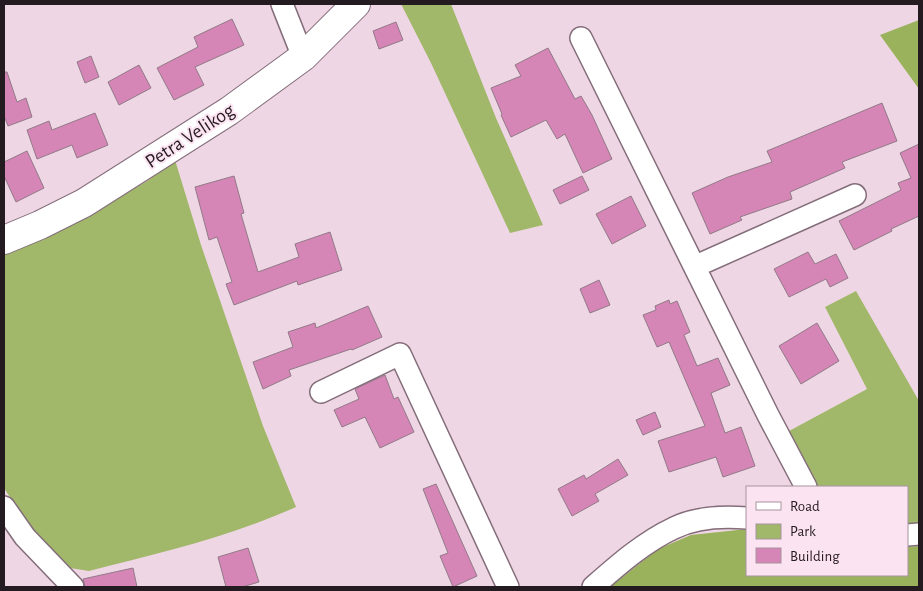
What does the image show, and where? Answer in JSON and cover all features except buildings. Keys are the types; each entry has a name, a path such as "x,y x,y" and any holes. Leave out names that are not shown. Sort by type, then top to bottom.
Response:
{"street":[{"path":"282,4 303,57"},
{"name":"Petra Velikog","path":"4,240 84,203 130,176 229,111 303,57 356,4"},
{"path":"581,38 696,266 768,415 805,486"},
{"path":"696,266 855,195"},
{"path":"321,392 400,354 508,587"},
{"path":"4,507 25,537 73,587"},
{"path":"593,587 628,557 675,527 698,520 728,517 746,518"}],"green space":[{"path":"401,4 451,4 496,118 543,225 510,233 431,63"},
{"path":"919,20 919,89 880,35"},
{"path":"175,160 201,245 263,426 296,507 220,536 168,551 89,571 70,568 27,524 4,488 4,254 110,203 147,181"},
{"path":"856,291 919,401 919,527 908,529 908,486 816,486 789,431 867,389 825,307"},
{"path":"746,529 746,576 908,576 908,547 919,546 919,587 610,587 658,549 691,535"}]}
